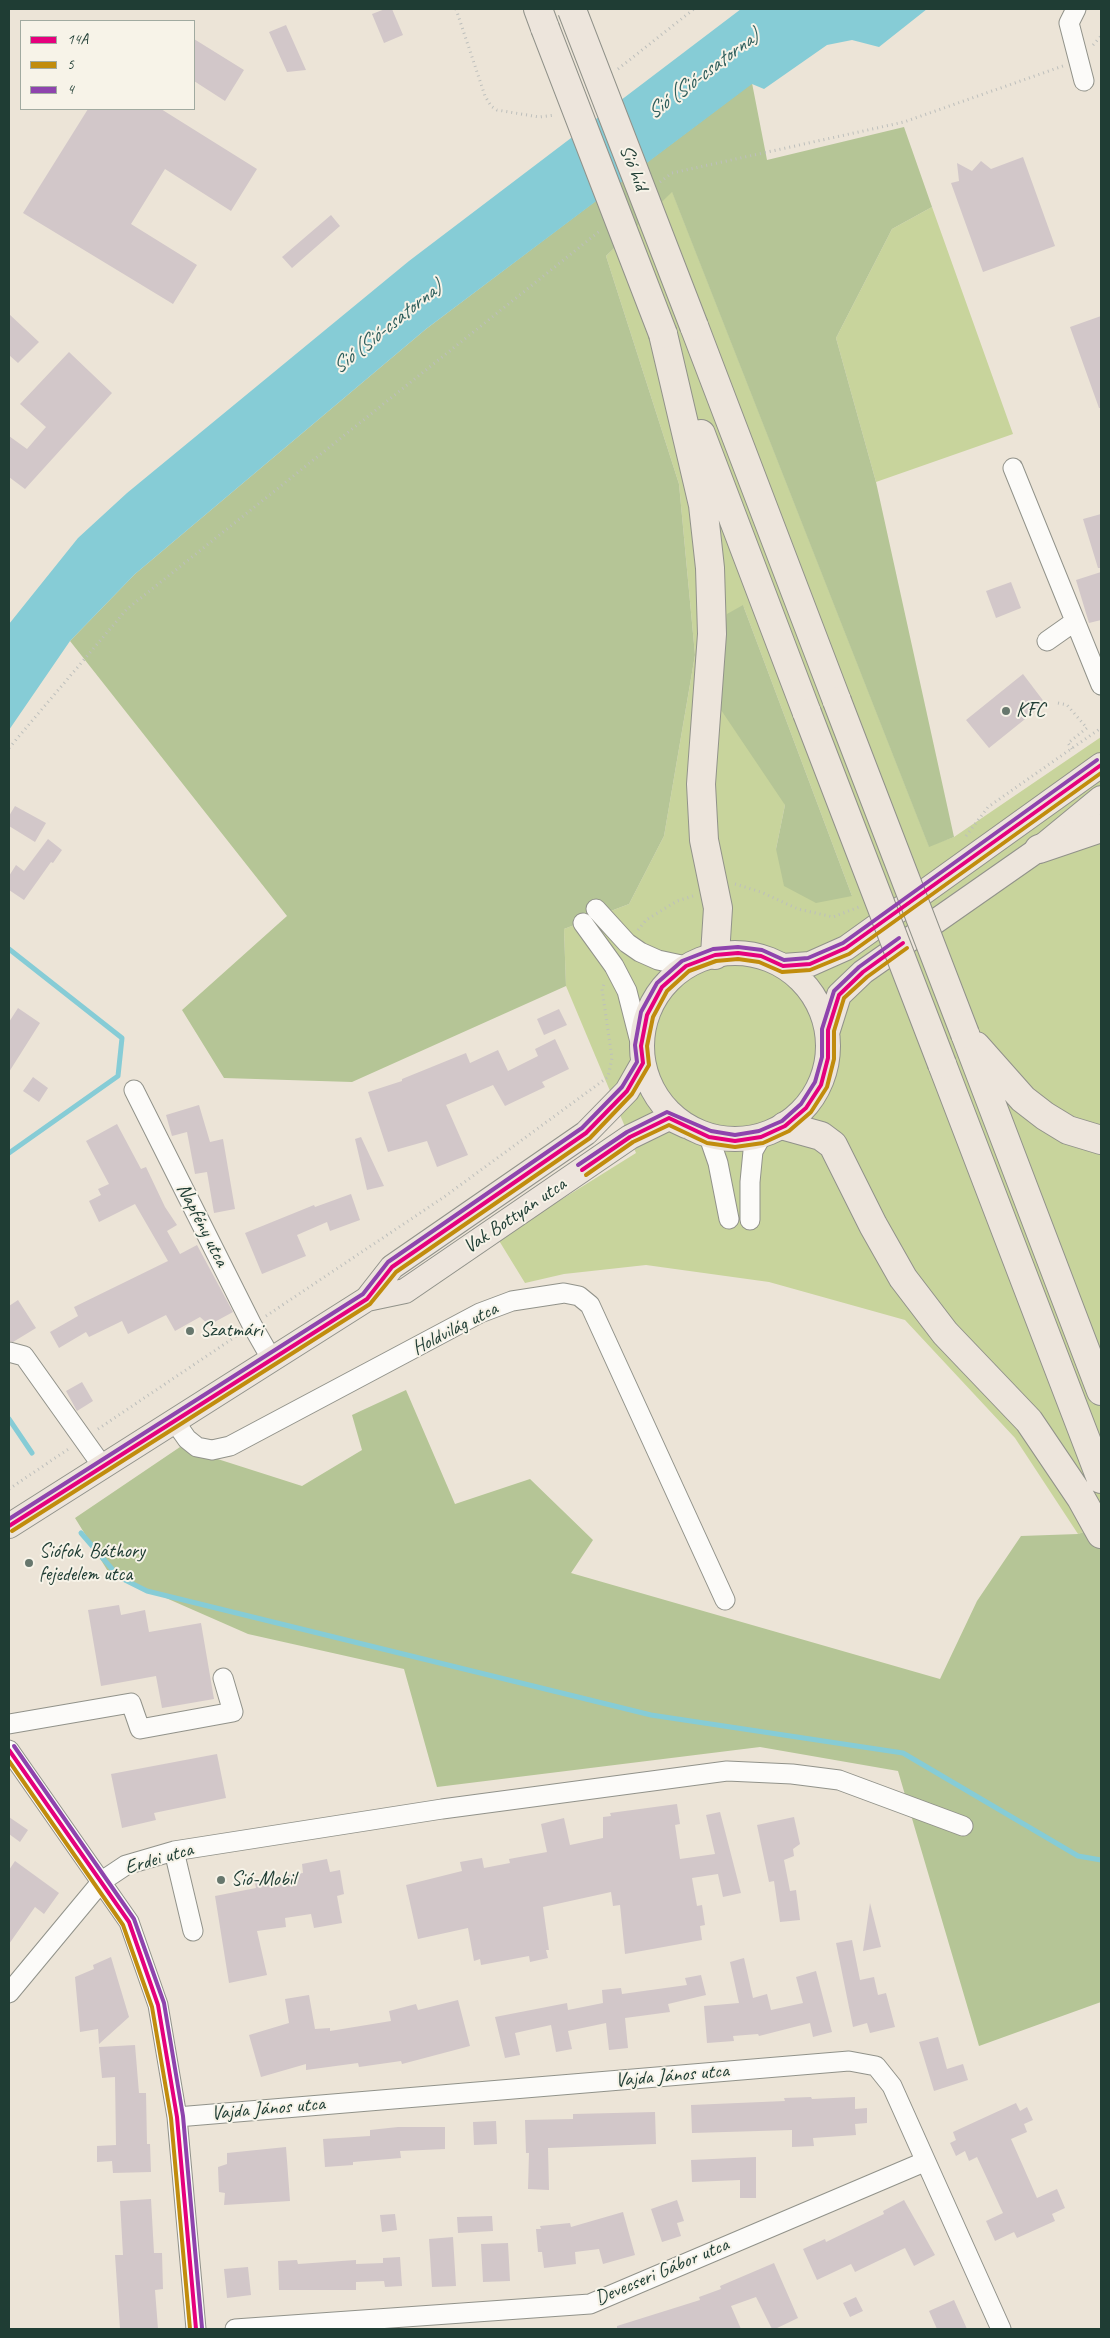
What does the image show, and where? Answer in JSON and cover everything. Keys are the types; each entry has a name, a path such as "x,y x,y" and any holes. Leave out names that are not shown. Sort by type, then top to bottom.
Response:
{"highway":[{"name":"Sió híd","path":"572,9 1101,1391"},
{"path":"541,18 1101,1479"},
{"path":"663,334 703,505 710,568 712,634 701,784 704,840 718,908 715,955"},
{"path":"1038,849 1101,828"},
{"path":"965,1034 1022,1099 1068,1130 1101,1140"},
{"path":"773,1132 821,1136 834,1145 873,1225 902,1278 945,1333 1029,1421 1081,1498 1101,1534"}],"main road":[{"path":"783,966 810,964 846,948 1101,765"},
{"path":"828,1030 820,1007 808,986 783,966 761,956 738,952 715,955 686,966 662,987 647,1015 642,1055 651,1088 666,1110 686,1126 710,1137 735,1141 773,1132 806,1108 821,1085 828,1058 828,1030 839,995 863,972 1038,849 1101,798"},
{"name":"Vak Bottyán utca","path":"368,1299 392,1267 586,1133 627,1091 642,1055"},
{"name":"Vak Bottyán utca","path":"9,1526 368,1299 405,1291 630,1137 669,1118 686,1126"}],"street":[{"path":"1076,9 1069,23 1084,81"},
{"path":"1013,468 1101,685"},
{"path":"1047,641 1074,622"},
{"path":"596,909 628,943 640,952 658,960 686,966"},
{"path":"583,924 614,966 627,991 642,1055"},
{"name":"Napfény utca","path":"134,1090 252,1325 272,1360"},
{"path":"750,1220 750,1182 754,1151 773,1132"},
{"path":"710,1137 718,1163 729,1219"},
{"name":"Holdvilág utca","path":"175,1422 187,1439 197,1447 212,1450 230,1446 480,1313 512,1301 564,1293 578,1296 590,1305 725,1600"},
{"path":"9,1352 24,1356 103,1467"},
{"path":"9,1724 131,1703 140,1729 232,1712 223,1678"},
{"path":"9,1750 129,1922 158,2006 177,2117 196,2329"},
{"name":"Erdei utca","path":"9,1993 102,1881 126,1865 174,1851 442,1809 727,1771 792,1774 838,1780 963,1826"},
{"path":"174,1851 193,1931"},
{"name":"Vajda János utca","path":"177,2117 849,2061 876,2066 892,2086 924,2162 1001,2329"},
{"name":"Devecseri Gábor utca","path":"235,2329 590,2304 924,2162"}],"path":[{"path":"656,185 672,173 904,122 1068,65 1101,36"},
{"path":"9,748 127,609 602,229"},
{"path":"1058,703 1067,705 1087,728 1068,743 1072,749"},
{"path":"959,841 988,807 1101,728"},
{"path":"857,908 865,903"},
{"path":"9,1489 444,1197 608,1077"}],"green space":[{"path":"752,83 767,160 904,127 932,207 892,229 836,338 876,482 954,837 929,847 672,192 606,256 679,484 695,655 664,836 629,904 564,929 566,986 352,1082 224,1078 182,1010 287,916 70,641 135,574 426,329"},
{"path":"672,191 929,846 954,837 1101,737 1101,1526 1078,1534 1015,1438 905,1320 769,1282 646,1265 564,1274 525,1283 498,1239 636,1153 566,986 564,929 629,904 664,836 695,655 679,484 606,256","holes":["743,605 852,896 776,849 785,805"]},
{"path":"932,207 1013,434 876,482 836,338 892,229"},
{"path":"743,605 852,896 816,903 784,886 776,849 785,805 719,707 727,614"},
{"path":"406,1390 455,1504 530,1479 593,1540 571,1573 940,1679 977,1601 1021,1536 1078,1534 1101,1526 1101,2002 979,2046 898,1771 760,1747 437,1787 404,1669 248,1634 109,1573 75,1518 180,1447 302,1486 362,1450 352,1415"}],"water":[{"name":"Sió (Sió-csatorna)","path":"741,9 927,9 879,47 852,40 827,45 764,89 752,84 426,329 135,574 70,641 9,730 9,624 78,538 127,493 409,261"}],"building":[{"path":"385,9 392,9 403,35 384,43 372,14"},
{"path":"286,25 306,70 287,72 269,32"},
{"path":"195,40 244,70 225,101 195,82"},
{"path":"87,110 163,110 257,169 231,211 165,169 131,224 197,265 173,304 23,213"},
{"path":"1023,157 1055,246 983,272 951,183 959,181 957,163 972,171 981,161 991,169"},
{"path":"331,215 340,226 292,268 282,257"},
{"path":"9,314 39,342 18,363 9,355"},
{"path":"1101,316 1101,408 1099,408 1070,327"},
{"path":"69,352 112,393 25,489 9,477 9,436 27,449 46,427 20,404"},
{"path":"1101,514 1101,568 1098,568 1083,519"},
{"path":"1101,572 1101,620 1089,623 1076,580"},
{"path":"1011,582 1021,608 996,618 986,591"},
{"name":"KFC","path":"1023,674 1045,703 989,748 966,720"},
{"path":"15,806 46,823 35,842 9,826 9,816"},
{"path":"48,839 62,850 24,900 9,890 9,876 16,865 24,871"},
{"path":"18,1008 40,1023 9,1072 9,1022"},
{"path":"559,1009 567,1025 544,1035 537,1019"},
{"path":"555,1039 569,1069 542,1082 545,1087 505,1106 493,1085 446,1105 468,1155 437,1167 427,1141 388,1152 368,1092 402,1081 402,1079 466,1053 470,1063 498,1050 508,1071 538,1056 535,1049"},
{"path":"33,1077 48,1088 39,1102 23,1091"},
{"path":"199,1105 210,1142 223,1139 235,1209 214,1213 207,1172 195,1174 187,1132 172,1136 166,1115"},
{"path":"117,1124 141,1169 146,1167 165,1207 177,1225 167,1231 180,1254 197,1245 233,1312 209,1325 200,1317 175,1331 166,1315 128,1334 122,1321 89,1337 86,1332 59,1348 50,1332 78,1316 74,1307 168,1261 135,1204 99,1222 89,1201 101,1195 98,1189 109,1184 86,1141"},
{"path":"361,1137 384,1186 367,1190 355,1139"},
{"path":"351,1194 360,1220 330,1231 327,1222 297,1235 306,1256 262,1274 245,1233 314,1205 315,1207"},
{"path":"18,1300 36,1328 13,1342 9,1341 9,1306"},
{"path":"82,1382 93,1401 77,1411 66,1391"},
{"path":"119,1605 121,1615 145,1610 149,1632 201,1623 214,1699 162,1708 156,1676 101,1686 88,1610"},
{"path":"217,1754 226,1798 154,1813 156,1820 122,1828 111,1774"},
{"path":"677,1804 680,1824 675,1825 680,1859 715,1854 706,1815 720,1812 741,1893 723,1897 718,1874 692,1878 697,1906 702,1905 705,1925 700,1926 702,1940 625,1954 620,1905 613,1906 611,1892 543,1907 549,1950 546,1950 548,1958 530,1962 529,1956 481,1965 480,1959 474,1961 468,1928 418,1939 406,1885 462,1871 460,1862 482,1858 484,1868 510,1863 509,1859 547,1852 541,1824 564,1818 570,1845 603,1838 603,1817 611,1816 610,1813"},
{"path":"9,1817 28,1830 20,1842 9,1834"},
{"path":"794,1817 800,1844 793,1849 794,1856 784,1860 790,1891 796,1890 800,1920 780,1922 774,1881 769,1882 757,1825"},
{"path":"327,1859 330,1872 340,1870 344,1894 337,1896 342,1923 314,1928 311,1914 285,1918 286,1927 257,1931 267,1975 229,1983 215,1896 256,1888 254,1879 303,1873 302,1864"},
{"path":"15,1861 59,1893 44,1914 35,1907 9,1944 9,1870"},
{"path":"870,1903 881,1947 863,1951"},
{"path":"852,1940 860,1980 874,1977 878,1995 886,1993 895,2027 870,2033 867,2023 853,2027 836,1943"},
{"path":"111,1957 129,2017 99,2044 98,2029 80,2032 75,1977 94,1969 93,1965"},
{"path":"744,1958 753,1998 767,1994 771,2010 803,2003 796,1977 816,1971 832,2032 813,2037 810,2023 759,2036 758,2034 733,2036 734,2041 707,2043 704,2006 739,2003 730,1962"},
{"path":"701,1975 706,1995 668,2004 670,2012 625,2018 628,2048 609,2050 606,2023 568,2031 572,2049 556,2052 551,2025 515,2033 520,2055 505,2058 495,2017 567,2003 568,2010 603,2003 602,1990 621,1988 622,1994 687,1985 685,1978"},
{"path":"309,1995 315,2029 330,2028 330,2031 391,2021 389,2011 416,2004 418,2010 458,2000 470,2046 402,2064 401,2061 359,2067 358,2063 306,2070 306,2064 261,2077 249,2035 289,2023 285,1999"},
{"path":"938,2037 947,2069 963,2064 968,2080 934,2091 919,2042"},
{"path":"135,2045 139,2093 146,2093 147,2144 150,2144 151,2172 113,2173 112,2161 97,2162 97,2146 116,2145 115,2077 102,2078 99,2047"},
{"path":"811,2097 812,2099 855,2097 855,2109 867,2108 867,2123 855,2124 856,2135 813,2138 814,2146 792,2147 792,2130 692,2133 691,2105 785,2101 784,2098"},
{"path":"1016,2103 1020,2111 1027,2107 1033,2120 1024,2124 1027,2132 1011,2139 1037,2198 1057,2189 1065,2208 1052,2214 1055,2221 1017,2238 1014,2232 995,2241 986,2221 1003,2213 977,2157 969,2161 965,2151 956,2156 950,2143 956,2140 953,2132"},
{"path":"655,2112 656,2144 548,2148 549,2190 528,2189 529,2153 526,2153 525,2120 573,2119 573,2114"},
{"path":"496,2121 497,2144 474,2145 473,2122"},
{"path":"398,2127 445,2127 445,2149 400,2151 401,2158 353,2162 353,2165 325,2167 323,2139 370,2136 370,2130"},
{"path":"286,2147 290,2201 224,2205 225,2193 219,2192 218,2167 227,2164 227,2153"},
{"path":"756,2157 756,2198 740,2198 740,2180 692,2182 691,2160"},
{"path":"151,2199 154,2253 162,2253 163,2289 155,2290 158,2329 120,2329 115,2255 123,2255 120,2201"},
{"path":"677,2200 684,2221 677,2223 681,2236 662,2242 651,2209"},
{"path":"904,2200 935,2255 914,2266 905,2248 855,2272 851,2264 817,2280 803,2249 825,2239 826,2242 884,2214 883,2211"},
{"path":"623,2212 635,2255 603,2264 599,2249 575,2252 576,2264 544,2268 542,2252 538,2252 536,2229 541,2229 540,2226 570,2223 571,2227"},
{"path":"395,2214 397,2230 382,2232 380,2215"},
{"path":"492,2216 493,2231 458,2233 457,2217"},
{"path":"453,2237 456,2286 432,2287 429,2239"},
{"path":"508,2243 510,2281 483,2282 481,2244"},
{"path":"400,2257 402,2286 385,2287 384,2281 356,2282 356,2290 279,2290 278,2261 297,2260 298,2264 356,2260 356,2264 383,2263 383,2258"},
{"path":"774,2263 798,2318 775,2329 772,2329 756,2297 731,2306 741,2329 617,2329 617,2326 700,2300 699,2297 721,2289 720,2286"},
{"path":"248,2267 251,2295 227,2298 224,2269"},
{"path":"856,2297 863,2311 850,2317 843,2303"},
{"path":"954,2300 967,2329 937,2329 929,2311"}],"waterway":[{"path":"9,949 122,1038 118,1076 9,1153"},
{"path":"9,1419 32,1453"},
{"path":"81,1533 119,1577 147,1591 651,1715 903,1753 1078,1856 1101,1860"}],"transit line":[{"name":"4","path":"9,1519 363,1294 388,1262 582,1128 622,1087 637,1062 635,1045 641,1012 657,983 682,961 713,949 738,947 762,950 784,960 808,958 843,943 1097,760"},
{"name":"14A","path":"9,1526 367,1299 392,1267 586,1133 627,1091 643,1063 641,1046 647,1015 662,987 686,966 715,955 738,953 761,956 783,966 810,964 846,948 1101,765"},
{"name":"5","path":"12,1531 370,1304 396,1272 590,1138 632,1094 649,1065 647,1046 653,1017 667,991 689,971 716,961 738,959 759,962 782,972 810,970 849,954 1101,773"},
{"name":"4","path":"578,1165 627,1132 667,1112 711,1131 735,1135 759,1131 782,1121 801,1104 815,1082 822,1057 822,1029 834,991 859,967 899,938"},
{"name":"14A","path":"582,1170 630,1137 669,1118 709,1137 735,1141 761,1137 785,1126 806,1108 821,1085 828,1058 828,1030 839,995 863,972 903,943"},
{"name":"5","path":"586,1175 633,1142 669,1125 707,1143 735,1147 763,1143 789,1131 811,1112 827,1087 834,1059 834,1031 844,998 867,977 907,948"},
{"name":"4","path":"14,1746 134,1919 164,2003 183,2116 202,2328"},
{"name":"14A","path":"9,1750 129,1922 158,2005 177,2117 196,2329"},
{"name":"5","path":"9,1761 123,1925 152,2007 171,2118 190,2329"}],"place":[{"name":"KFC","path":"1006,711"},
{"name":"Szatmári","path":"190,1331"},
{"name":"Siófok, Báthory fejedelem utca","path":"29,1563"},
{"name":"Sió-Mobil","path":"221,1880"}]}
